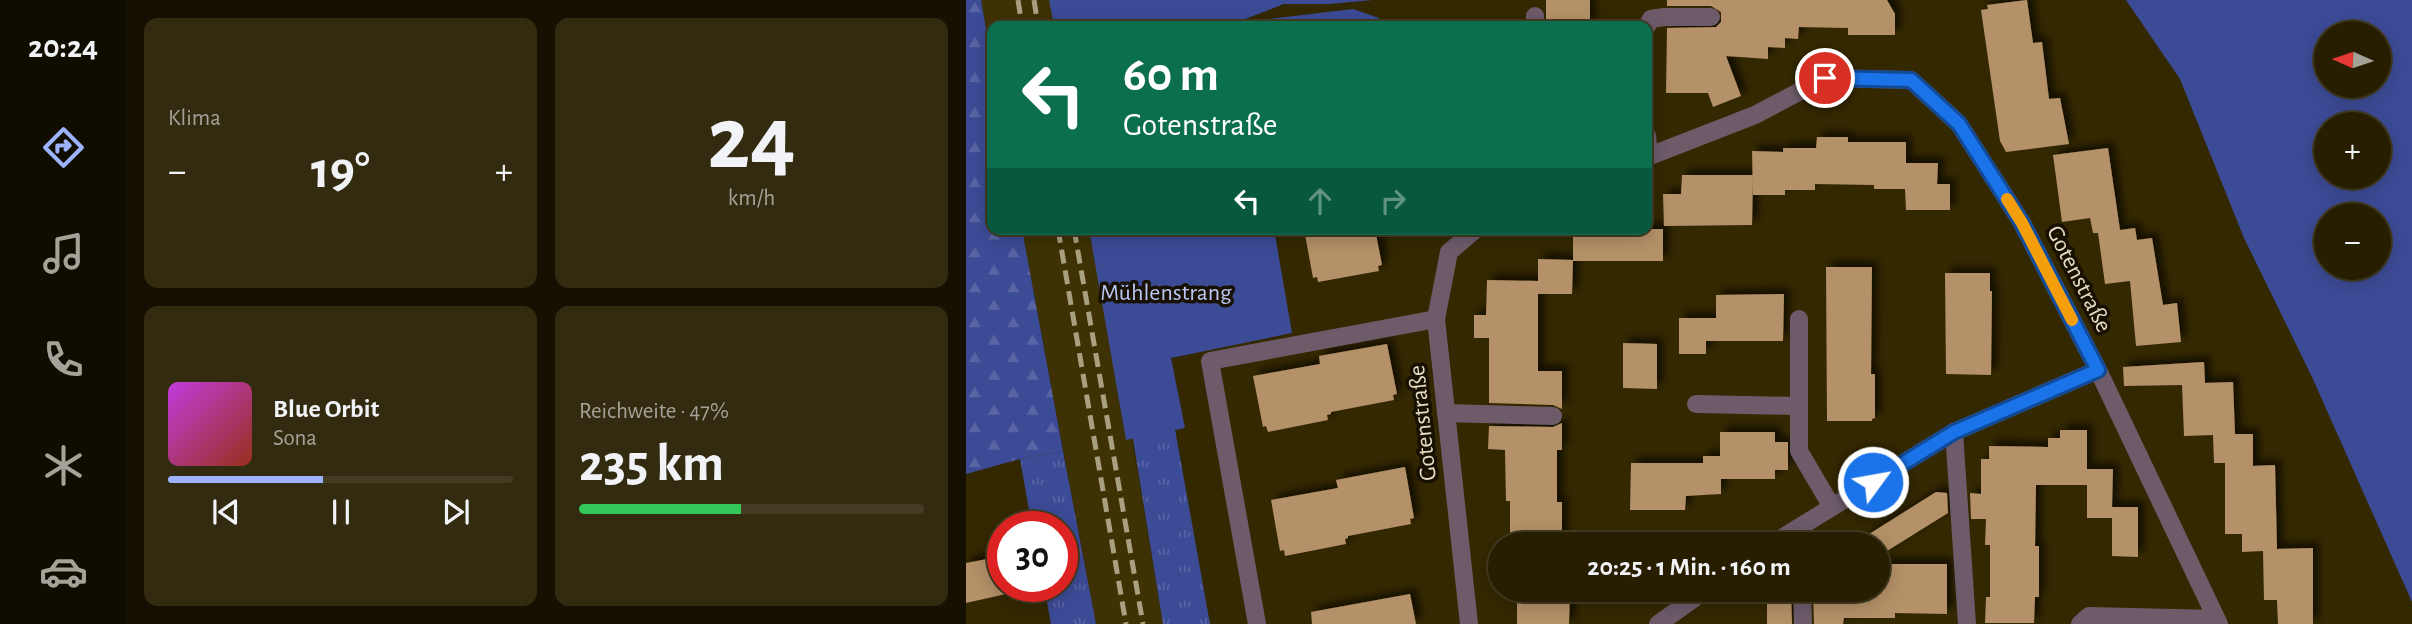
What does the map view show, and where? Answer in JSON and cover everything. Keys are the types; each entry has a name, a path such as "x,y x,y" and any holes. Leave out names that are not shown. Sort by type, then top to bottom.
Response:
{"street":[{"path":"1650,21 1664,17 1711,17"},
{"name":"Gotenstraße","path":"1652,155 1755,115 1825,78 1911,80 1959,124 2022,223 2098,370 2218,622"},
{"name":"Gotenstraße","path":"1469,235 1449,253 1436,319 1469,624"},
{"path":"1257,624 1210,361 1436,319"},
{"path":"1800,319 1799,452 1832,507"},
{"path":"1805,532 1832,507 1954,432 2098,370"},
{"path":"1696,404 1799,406"},
{"path":"1446,413 1553,416"},
{"path":"1954,432 1967,624"},
{"path":"1658,624 1689,602"},
{"path":"1802,602 1803,624"},
{"path":"2080,624 2089,616 2218,622"}],"shaded area":[{"path":"981,0 1055,0 1059,21 987,21 987,35"},
{"path":"1023,235 1097,235 1163,624 1096,624 1078,528 1078,511 1075,511"}],"green space":[{"path":"966,0 981,0 987,35 987,235 1023,235 1063,451 1020,459 966,474"},
{"path":"1049,0 1373,0 1284,4 1240,21 1053,21"},
{"path":"2126,0 2412,0 2412,602 2312,377 2244,238 2180,79"},
{"path":"1353,9 1379,18 1379,21 1251,21"},
{"name":"Mühlenstrang","path":"1090,235 1275,235 1292,333 1171,358 1185,428 1126,440"},
{"path":"1159,340 1210,624 1163,624 1118,347"},
{"path":"1063,451 1074,511 1029,511 1020,459"},
{"path":"1078,530 1096,624 1051,624 1047,602 1078,602"}],"building":[{"path":"1546,0 1590,0 1590,21 1546,21"},
{"path":"1667,0 1887,0 1895,14 1895,35 1848,35 1848,28 1799,27 1798,39 1785,38 1785,48 1768,47 1768,59 1726,56 1741,96 1713,107 1708,93 1666,93 1667,28 1716,27 1721,22 1721,12 1711,6 1667,6"},
{"path":"2027,0 2033,43 2042,42 2049,99 2060,98 2069,144 2006,152 2000,141 1981,10 1988,9 1987,5"},
{"path":"1817,137 1848,137 1848,142 1906,142 1906,163 1938,163 1937,184 1950,184 1950,210 1906,210 1905,189 1874,189 1874,185 1815,184 1815,190 1785,190 1785,195 1753,195 1752,151 1783,152 1783,148 1816,148"},
{"path":"2108,148 2120,230 2135,228 2137,240 2152,238 2163,305 2177,303 2181,342 2136,346 2130,281 2105,284 2098,233 2093,233 2090,218 2062,222 2053,155"},
{"path":"1682,175 1753,175 1752,225 1664,226 1663,194 1681,194"},
{"path":"1652,229 1663,229 1663,261 1573,261 1573,237 1652,235"},
{"path":"1305,235 1376,235 1382,265 1378,266 1379,271 1318,282 1317,277 1313,278"},
{"path":"1538,259 1573,260 1572,294 1538,294"},
{"path":"1826,267 1872,267 1871,374 1875,374 1875,418 1872,421 1827,421"},
{"path":"1945,273 1990,273 1991,375 1946,374"},
{"path":"1487,280 1538,281 1538,371 1562,371 1562,409 1553,405 1489,403 1489,338 1474,338 1474,315 1486,315"},
{"path":"1784,294 1783,341 1706,341 1706,354 1679,354 1679,318 1716,318 1716,295"},
{"path":"1623,343 1657,344 1657,389 1623,388"},
{"path":"1387,344 1397,394 1393,395 1394,400 1331,412 1327,415 1328,420 1268,432 1266,426 1263,427 1253,376 1320,364 1319,356"},
{"path":"2204,362 2205,383 2233,382 2235,434 2253,434 2253,466 2275,465 2277,549 2313,548 2313,624 2278,624 2277,600 2264,600 2263,551 2242,552 2242,534 2225,534 2225,463 2214,463 2213,435 2184,436 2182,385 2124,386 2123,367"},
{"path":"1562,423 1562,450 1557,450 1557,502 1562,502 1562,532 1510,532 1510,501 1506,501 1505,450 1488,449 1489,426 1553,427"},
{"path":"2060,430 2087,430 2087,469 2113,469 2112,507 2138,507 2138,557 2112,556 2112,518 2087,518 2087,485 2036,485 2035,546 2039,546 2039,597 2035,597 2034,623 1985,623 1986,597 1990,597 1990,545 1985,545 1986,519 1971,519 1970,493 1981,494 1981,459 1989,459 1989,446 2048,447 2048,438 2060,438"},
{"path":"1720,432 1775,432 1775,442 1788,442 1788,470 1775,470 1775,479 1721,479 1721,494 1686,496 1685,510 1630,510 1631,463 1703,463 1703,456 1720,456"},
{"path":"1405,467 1414,518 1410,519 1411,524 1348,536 1345,539 1346,544 1285,556 1284,550 1280,551 1271,500 1338,488 1336,480"},
{"path":"1936,492 1947,493 1948,513 1890,549 1890,532 1872,532"},
{"path":"987,559 987,598 966,603 966,563"},
{"path":"1890,564 1947,564 1947,614 1895,613 1895,618 1844,618 1843,624 1814,624 1813,602 1890,602"},
{"path":"1410,594 1416,624 1312,624 1311,612"},
{"path":"1517,602 1570,602 1569,624 1517,624"},
{"path":"1767,602 1791,602 1792,624 1767,624"}],"railway":[{"path":"1018,0 1021,21"},
{"path":"1034,0 1037,21"},
{"path":"1059,235 1126,624"},
{"path":"1075,235 1143,624"}],"slow traffic":[{"path":"2007,199 2072,320"}],"route":[{"path":"1825,78 1911,80 1959,124 2022,223 2098,370 1954,432 1873,482"}]}
